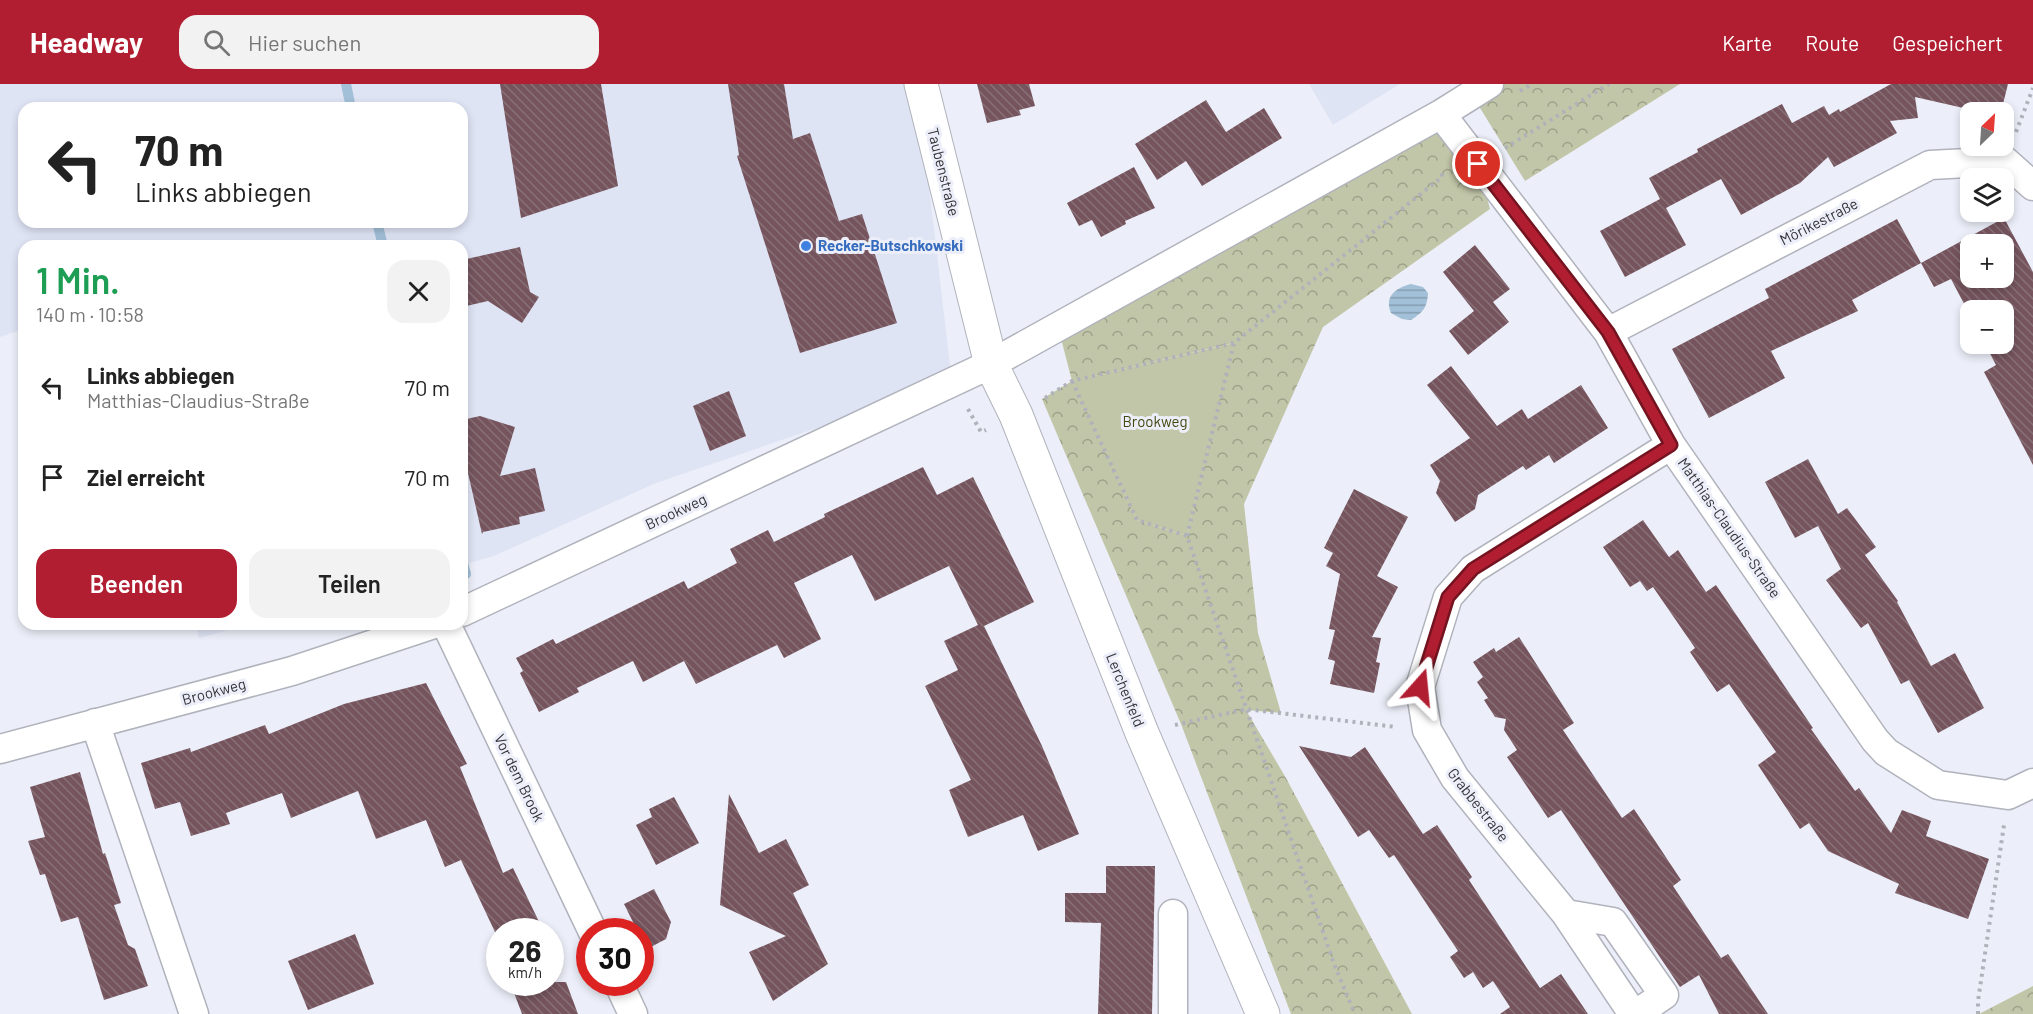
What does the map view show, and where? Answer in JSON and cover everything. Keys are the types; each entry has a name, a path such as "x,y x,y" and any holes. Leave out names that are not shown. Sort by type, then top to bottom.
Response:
{"street":[{"name":"Taubenstraße","path":"921,84 991,364"},
{"name":"Brookweg","path":"468,609 991,364 1441,114 1489,84"},
{"name":"Matthias-Claudius-Straße","path":"1441,114 1608,332 1671,445 1868,730 1886,752 1938,784 2021,789"},
{"path":"2005,161 2033,186"},
{"name":"Mörikestraße","path":"1608,332 1930,165 2005,161"},
{"name":"Lerchenfeld","path":"991,364 1022,431 1142,733 1263,1014"},
{"name":"Grabbestraße","path":"1635,1014 1566,914 1455,778 1427,730 1420,687 1448,597 1473,569 1671,445"},
{"name":"Brookweg","path":"0,749 292,671 416,630"},
{"name":"Vor dem Brook","path":"449,630 586,918"},
{"path":"95,723 194,1014"},
{"path":"1173,914 1173,1014"},
{"path":"625,996 633,1014"}],"path":[{"path":"1478,164 1609,84"},
{"path":"2005,161 2033,88"},
{"path":"1187,536 1137,520 1072,381 1234,343 1442,177 1442,167"},
{"path":"1234,343 1187,536 1334,964 1355,1014"},
{"path":"1142,733 1246,709 1427,730"},
{"path":"1978,1014 1978,1001 2021,789"}],"shaded area":[{"path":"0,84 917,84 952,382 656,483 494,556 468,563 468,240 18,240 18,331 0,337"},
{"path":"1309,84 1400,84 1333,125"},
{"path":"197,630 228,630 199,638"}],"green space":[{"path":"1489,84 1680,84 1525,181 1472,95"},
{"path":"1441,114 1478,164 1490,209 1323,327 1244,504 1258,633 1281,713 1246,710 1286,778 1412,1014 1291,1014 1181,724 1042,399 1072,381 1058,327","holes":["1233,343 1187,536 1137,520 1073,381"]},
{"name":"Brookweg","path":"1234,343 1187,536 1137,520 1072,381"},
{"path":"2033,986 2033,1014 1979,1014"}],"water":[{"path":"1411,284 1423,287 1428,293 1427,302 1421,312 1411,320 1402,319 1391,313 1390,298 1400,288"}],"building":[{"path":"500,84 601,84 618,186 521,218"},
{"path":"728,84 784,84 793,139 810,133 839,221 862,214 897,323 800,353 737,156 739,155"},
{"path":"977,84 1029,84 1035,106 1019,110 1021,115 987,123"},
{"path":"1891,84 2008,84 2004,102 1960,102 1960,107 1915,97 1918,118 1890,121 1897,133 1834,167 1828,157 1800,183 1741,215 1721,179 1666,208 1686,245 1625,277 1600,231 1660,199 1649,178 1698,152 1697,149 1782,104 1792,123 1824,106 1829,115 1839,109 1840,112"},
{"path":"1206,100 1226,132 1264,108 1282,138 1202,186 1186,161 1157,180 1135,144"},
{"path":"1134,167 1155,208 1125,221 1126,224 1101,237 1092,220 1079,226 1067,203"},
{"path":"1897,219 1921,263 1852,300 1858,311 1771,351 1785,378 1709,418 1672,349 1769,298 1765,289"},
{"path":"1997,222 2006,222 2013,234 1974,234"},
{"path":"2014,237 2033,272 2033,465 1984,372 1996,365 1990,354 2014,354 2014,300 1962,300 1951,279 1934,287 1921,263 1960,242 1960,288 2014,288"},
{"path":"1475,245 1510,289 1493,302 1509,322 1468,355 1449,331 1474,311 1443,272"},
{"path":"520,247 530,292 539,297 522,323 488,301 468,306 468,259"},
{"path":"1451,366 1497,426 1522,409 1528,419 1581,385 1608,428 1554,463 1549,455 1526,470 1523,466 1478,495 1475,509 1455,522 1436,493 1440,481 1430,465 1470,438 1427,385"},
{"path":"729,391 746,436 710,451 693,406"},
{"path":"480,416 515,427 500,476 535,468 545,511 519,517 520,524 482,534 468,473 468,419"},
{"path":"1808,459 1838,514 1847,508 1876,547 1865,555 1898,601 1931,666 1955,653 1984,708 1938,733 1909,680 1901,684 1868,623 1861,628 1826,580 1841,569 1818,526 1795,538 1765,482"},
{"path":"923,467 937,495 973,477 1034,602 984,626 1042,746 1079,834 1038,851 1023,815 968,837 949,790 971,780 925,686 958,670 944,641 978,625 949,566 875,601 852,555 794,583 821,639 784,658 777,645 696,684 684,661 643,682 633,661 577,688 579,692 539,712 520,673 523,671 516,658 553,639 556,644 684,581 688,589 737,563 730,549 768,530 774,542 825,517 824,514"},
{"path":"1354,489 1408,517 1377,576 1398,587 1372,637 1381,638 1376,662 1380,663 1374,693 1330,684 1335,661 1328,659 1335,630 1329,629 1340,574 1326,566 1333,553 1324,548"},
{"path":"1643,520 1669,557 1678,550 1706,592 1716,585 1813,728 1811,729 1855,791 1859,788 1891,833 1902,810 1931,821 1926,836 1989,859 1968,919 1895,893 1899,884 1828,851 1809,823 1800,829 1758,765 1776,752 1729,684 1717,692 1690,652 1695,648 1653,587 1647,591 1640,581 1630,587 1603,547"},
{"path":"1519,637 1574,723 1563,730 1622,818 1634,809 1681,880 1673,886 1721,958 1728,954 1768,1014 1719,1014 1699,975 1680,987 1561,810 1548,818 1507,757 1517,750 1504,730 1506,719 1495,717 1484,700 1488,698 1477,682 1483,677 1473,662 1494,648 1496,652"},
{"path":"426,683 467,764 460,767 503,873 513,868 537,918 488,918 461,860 445,867 426,820 376,839 358,791 291,818 282,793 226,813 230,824 191,836 180,802 155,809 141,763 190,748 191,752 265,725 269,734 344,704"},
{"path":"1299,746 1351,757 1365,747 1423,834 1437,825 1472,877 1469,880 1540,988 1561,974 1588,1014 1500,1014 1510,1007 1493,981 1483,988 1473,972 1464,978 1450,957 1458,951 1394,855 1389,858 1369,830 1358,837"},
{"path":"80,772 103,854 105,853 121,903 114,905 128,945 135,949 148,986 104,1000 78,917 61,922 45,874 40,875 28,841 45,837 30,787"},
{"path":"729,794 759,853 786,839 809,885 793,893 828,964 773,1001 749,952 786,936 720,905"},
{"path":"674,797 699,843 656,865 636,825 652,817 649,809"},
{"path":"1106,866 1155,866 1152,1014 1098,1014 1101,923 1065,922 1065,893 1106,893"},
{"path":"654,889 671,922 666,939 654,945 654,918 631,918 624,904"},
{"path":"355,934 374,984 308,1010 288,961"},
{"path":"564,982 566,982 578,1014 522,1014 515,996 564,996"}],"waterway":[{"path":"346,84 350,102"},
{"path":"378,228 382,240"}],"place":[{"name":"Recker-Butschkowski","path":"806,246"}],"route":[{"path":"1420,687 1448,597 1473,569 1671,445 1608,332 1478,164"}]}
